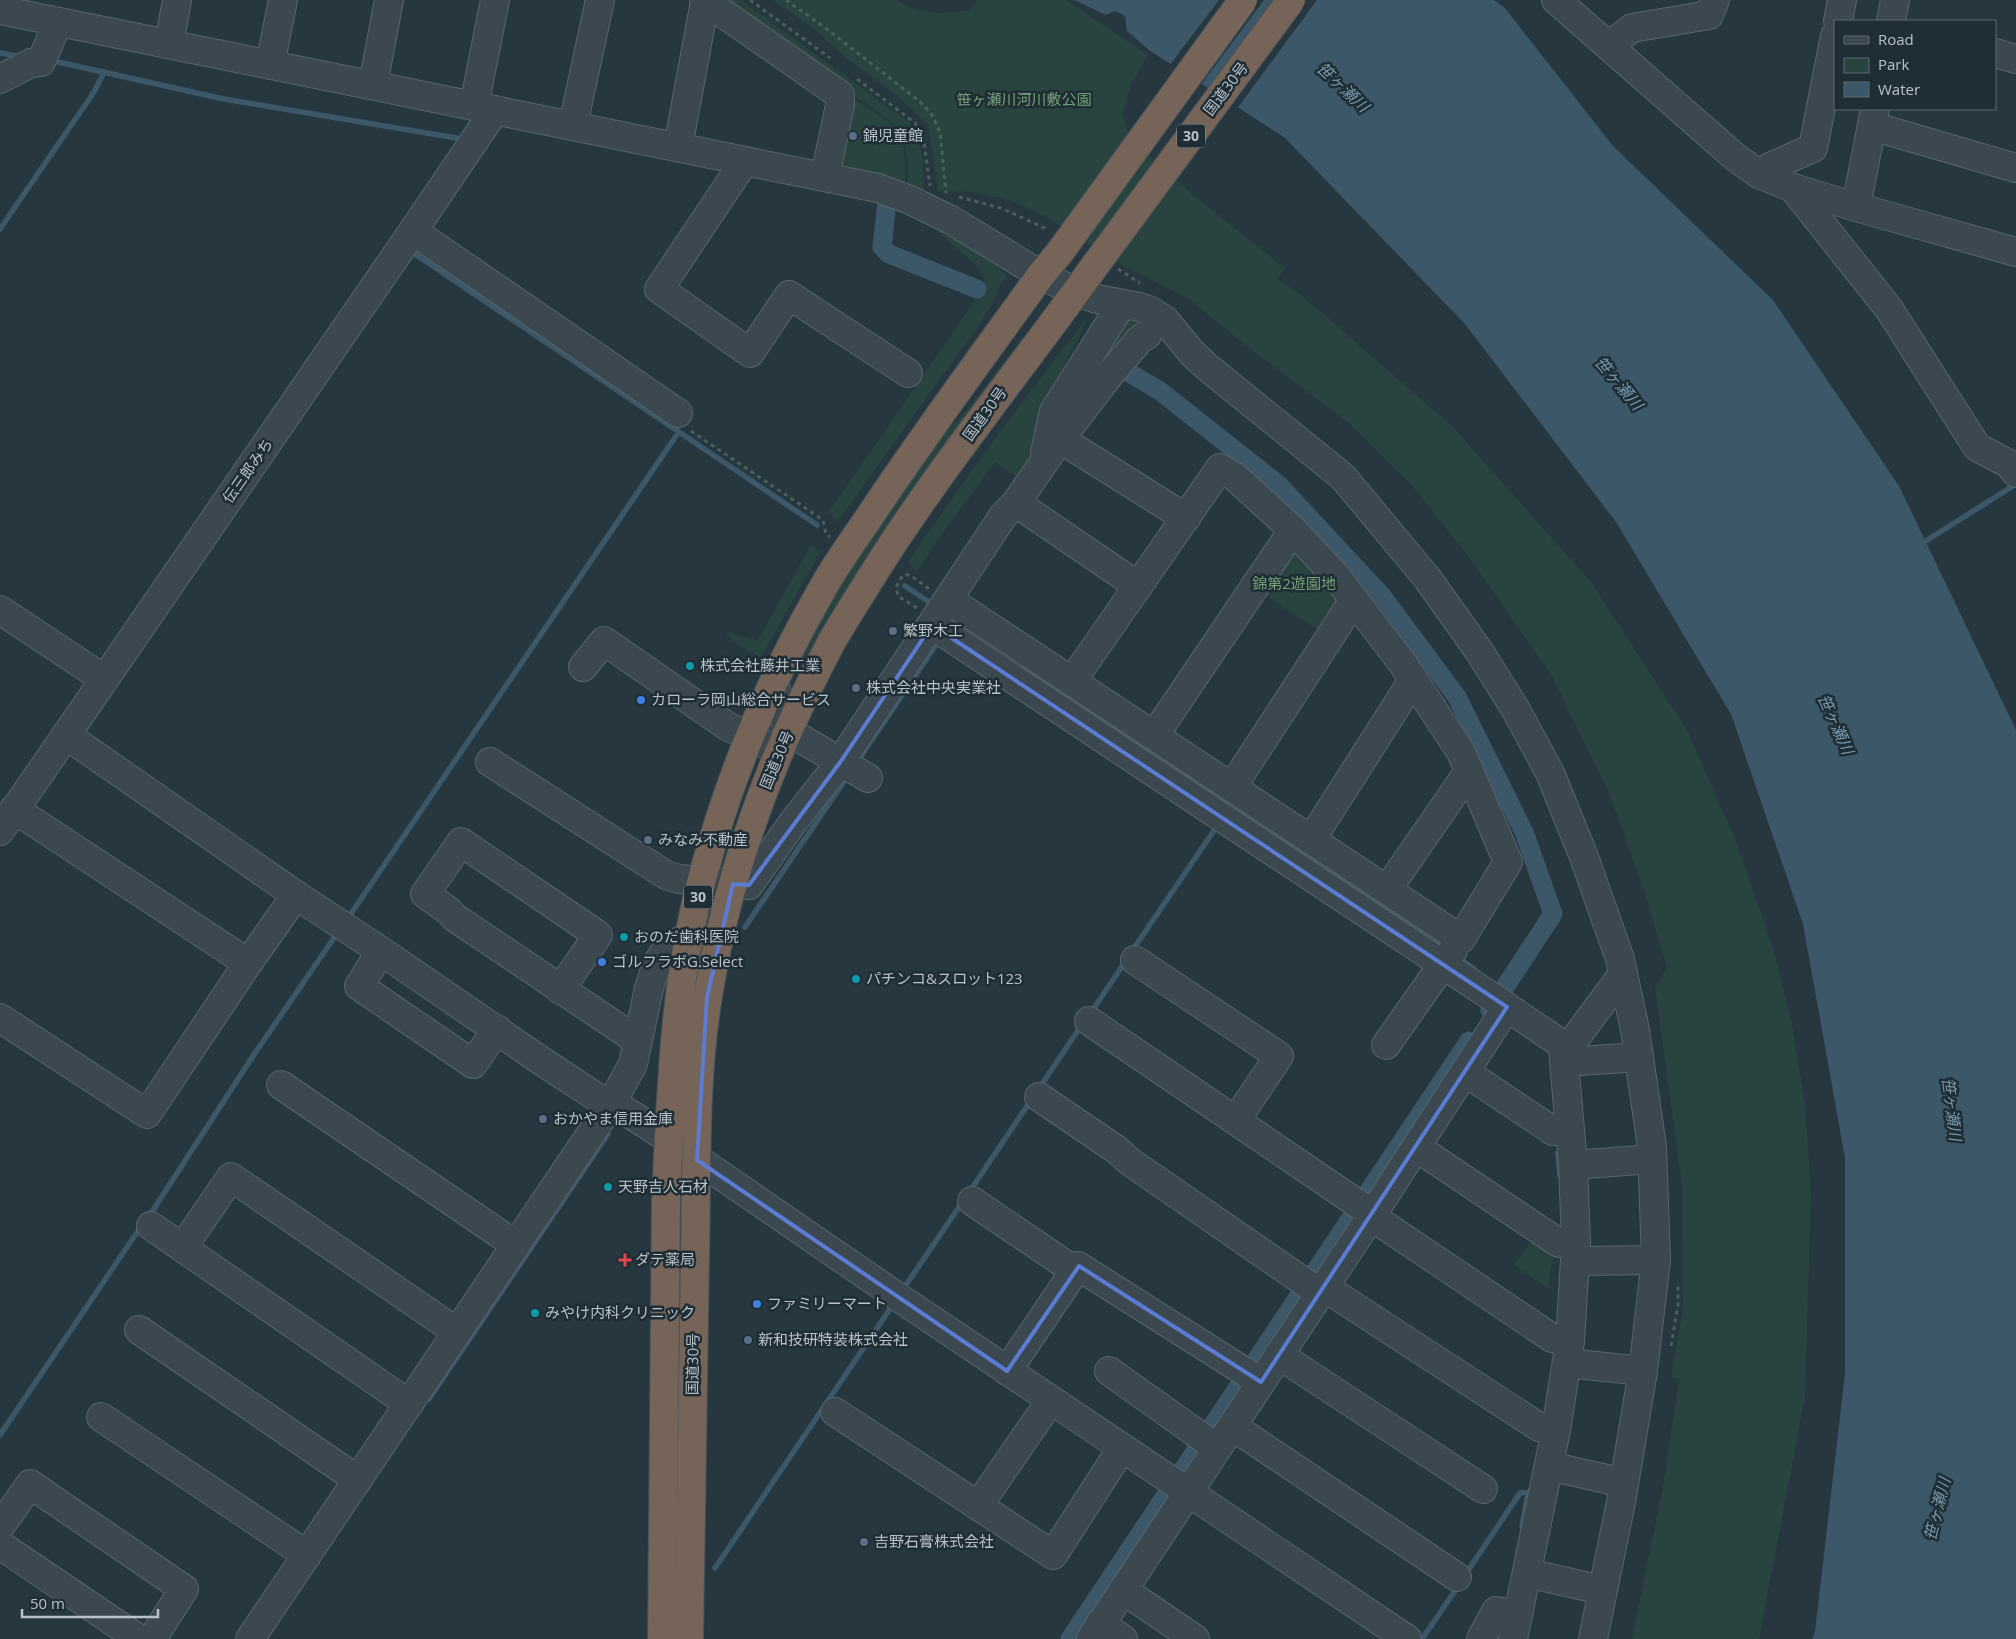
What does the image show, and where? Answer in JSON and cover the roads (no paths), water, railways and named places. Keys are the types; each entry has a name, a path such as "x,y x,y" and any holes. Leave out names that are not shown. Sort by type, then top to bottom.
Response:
{"highway":[{"name":"国道30号","path":"662,1639 666,1200 668,1141 678,1006 690,936 711,888 765,785 771,741 774,682 824,586 909,456 1243,0"},
{"name":"国道30号","path":"771,741 881,562 929,490 1292,0"},
{"name":"国道30号","path":"688,1639 697,1160 701,1049 714,958 711,888"}],"street":[{"path":"169,44 177,0"},
{"path":"270,64 284,0"},
{"path":"373,85 389,0"},
{"path":"484,108 495,0"},
{"path":"573,125 600,0"},
{"path":"678,147 705,0 840,94 840,105 825,176"},
{"path":"1556,0 1735,157 1759,174 1793,188 1856,208 2016,252"},
{"path":"1609,46 1632,28 1709,15 1716,0"},
{"path":"1838,20 1842,0"},
{"path":"1891,20 1895,0"},
{"path":"0,10 65,15 169,44 573,125 744,162 825,176 878,188 910,200 949,208 1041,275 1083,282 1097,299 1140,307 1159,315 1206,366 1343,477 1427,578 1479,651 1549,769 1587,866 1624,974 1639,1057 1652,1159 1656,1260 1643,1371 1624,1483 1593,1639"},
{"path":"0,79 43,58 65,15"},
{"path":"1759,174 1770,167 1813,148 1834,41"},
{"path":"1996,53 2016,59"},
{"name":"伝三郎みち","path":"7,820 414,231 484,108"},
{"path":"1856,208 1873,117 2016,168"},
{"path":"744,162 659,289 750,353 789,295 908,373"},
{"path":"1793,188 1889,309 1977,447 2013,468"},
{"path":"414,231 678,412"},
{"path":"1042,464 1054,411 1122,304"},
{"path":"490,762 666,875 711,888 749,885 794,820 854,769 942,617 958,583 1060,439 1117,366 1140,339 1147,335"},
{"path":"1060,439 1186,518"},
{"path":"1072,681 1220,468 1235,477 1294,530 1334,575 1413,680 1462,752 1508,862 1452,953 1386,1045"},
{"path":"1016,503 1138,586"},
{"path":"1154,736 1294,530"},
{"path":"1232,787 1354,600"},
{"path":"0,610 104,679"},
{"path":"942,617 1072,681 1387,890 1499,1002 1560,1044 1564,1055 1562,1131 1573,1165 1563,1345 1548,1429 1549,1466 1527,1573 1510,1620 1496,1611 1481,1639"},
{"path":"942,617 1452,953"},
{"path":"583,667 604,641 726,726 854,769"},
{"path":"1311,840 1413,680"},
{"path":"771,741 774,682"},
{"path":"66,735 296,895 382,951 546,1064 598,1098 624,1110 898,1298 1407,1639"},
{"path":"1387,890 1470,772"},
{"path":"7,820 248,963"},
{"path":"560,990 598,935 461,842 425,894 449,911 454,918 560,990 638,1041"},
{"path":"0,1018 146,1114 296,895"},
{"path":"250,1639 611,1104 633,1064 649,988 657,963 668,947 690,936"},
{"path":"382,951 359,986 473,1064 497,1029"},
{"path":"1135,960 1279,1056 1236,1120"},
{"path":"1564,1055 1624,974"},
{"path":"1123,1639 1095,1632 1123,1590 1178,1486 1252,1377 1279,1354 1315,1287 1364,1208 1416,1147 1465,1072 1499,1002"},
{"path":"1089,1021 1364,1208 1384,1225 1563,1345 1643,1371"},
{"path":"1564,1055 1639,1057"},
{"path":"1465,1072 1562,1131"},
{"path":"281,1085 516,1245"},
{"path":"1039,1097 1117,1150 1129,1161 1315,1287 1548,1429"},
{"path":"1416,1147 1569,1248 1656,1260"},
{"path":"1573,1165 1652,1159"},
{"path":"183,1247 231,1177 457,1332"},
{"path":"972,1201 1075,1271"},
{"path":"151,1226 409,1404"},
{"path":"1007,1371 1078,1266 1252,1377"},
{"path":"139,1330 358,1480"},
{"path":"1279,1354 1483,1489"},
{"path":"1109,1371 1213,1437 1458,1578"},
{"path":"978,1506 1050,1400"},
{"path":"835,1412 1053,1555 1122,1448"},
{"path":"102,1417 307,1555"},
{"path":"1549,1466 1624,1483"},
{"path":"0,1528 30,1484 184,1589 152,1639"},
{"path":"0,1545 139,1639"},
{"path":"1527,1573 1602,1590"},
{"path":"1123,1590 1194,1639"}],"water":[{"name":"笹ヶ瀬川","path":"1074,0 1494,0 1504,7 1613,146 1773,300 1899,486 2016,730 2016,1639 1812,1639 1815,1632 1845,1374 1845,1158 1803,924 1731,714 1616,522 1465,324 1285,138 1149,50 1127,31 1125,16 1115,11 1106,15"}],"waterway":[{"path":"0,53 22,57"},
{"path":"49,60 224,99 462,139 460,142"},
{"path":"0,229 94,92 104,72"},
{"path":"887,202 882,247 889,254 977,289"},
{"path":"409,250 817,525"},
{"path":"1109,361 1160,391 1279,485 1382,596 1457,697 1524,832 1553,914 1490,1010"},
{"path":"346,921 678,433"},
{"path":"1921,544 2016,484"},
{"path":"905,586 935,606"},
{"path":"857,762 940,639"},
{"path":"1025,667 1445,949"},
{"path":"745,927 849,774"},
{"path":"1132,951 1215,829"},
{"path":"148,1218 253,1056 338,932"},
{"path":"1457,957 1474,969"},
{"path":"1090,1014 1127,959"},
{"path":"1038,1090 1083,1023"},
{"path":"1070,1639 1469,1041"},
{"path":"968,1194 1031,1100"},
{"path":"429,1399 608,1134"},
{"path":"1558,1153 1560,1176"},
{"path":"902,1291 963,1201"},
{"path":"0,1435 142,1225"},
{"path":"715,1568 894,1303"},
{"path":"1522,1527 1527,1498 1531,1490"},
{"path":"1465,1575 1520,1493 1531,1492"},
{"path":"1422,1639 1459,1585"},
{"path":"1498,1639 1501,1626"}],"place":[{"name":"錦児童館","path":"853,136"},
{"name":"繁野木工","path":"893,631"},
{"name":"株式会社藤井工業","path":"690,666"},
{"name":"株式会社中央実業社","path":"856,688"},
{"name":"カローラ岡山総合サービス","path":"641,700"},
{"name":"みなみ不動産","path":"648,840"},
{"name":"おのだ歯科医院","path":"624,937"},
{"name":"ゴルフラボG.Select","path":"602,962"},
{"name":"パチンコ&スロット123","path":"856,979"},
{"name":"おかやま信用金庫","path":"543,1119"},
{"name":"天野吉人石材","path":"608,1187"},
{"name":"ダテ薬局","path":"625,1260"},
{"name":"ファミリーマート","path":"757,1304"},
{"name":"みやけ内科クリニック","path":"535,1313"},
{"name":"新和技研特装株式会社","path":"748,1340"},
{"name":"吉野石膏株式会社","path":"864,1542"}],"park label":[{"name":"笹ヶ瀬川河川敷公園","path":"1024,100"},
{"name":"錦第2遊園地","path":"1294,584"}]}
